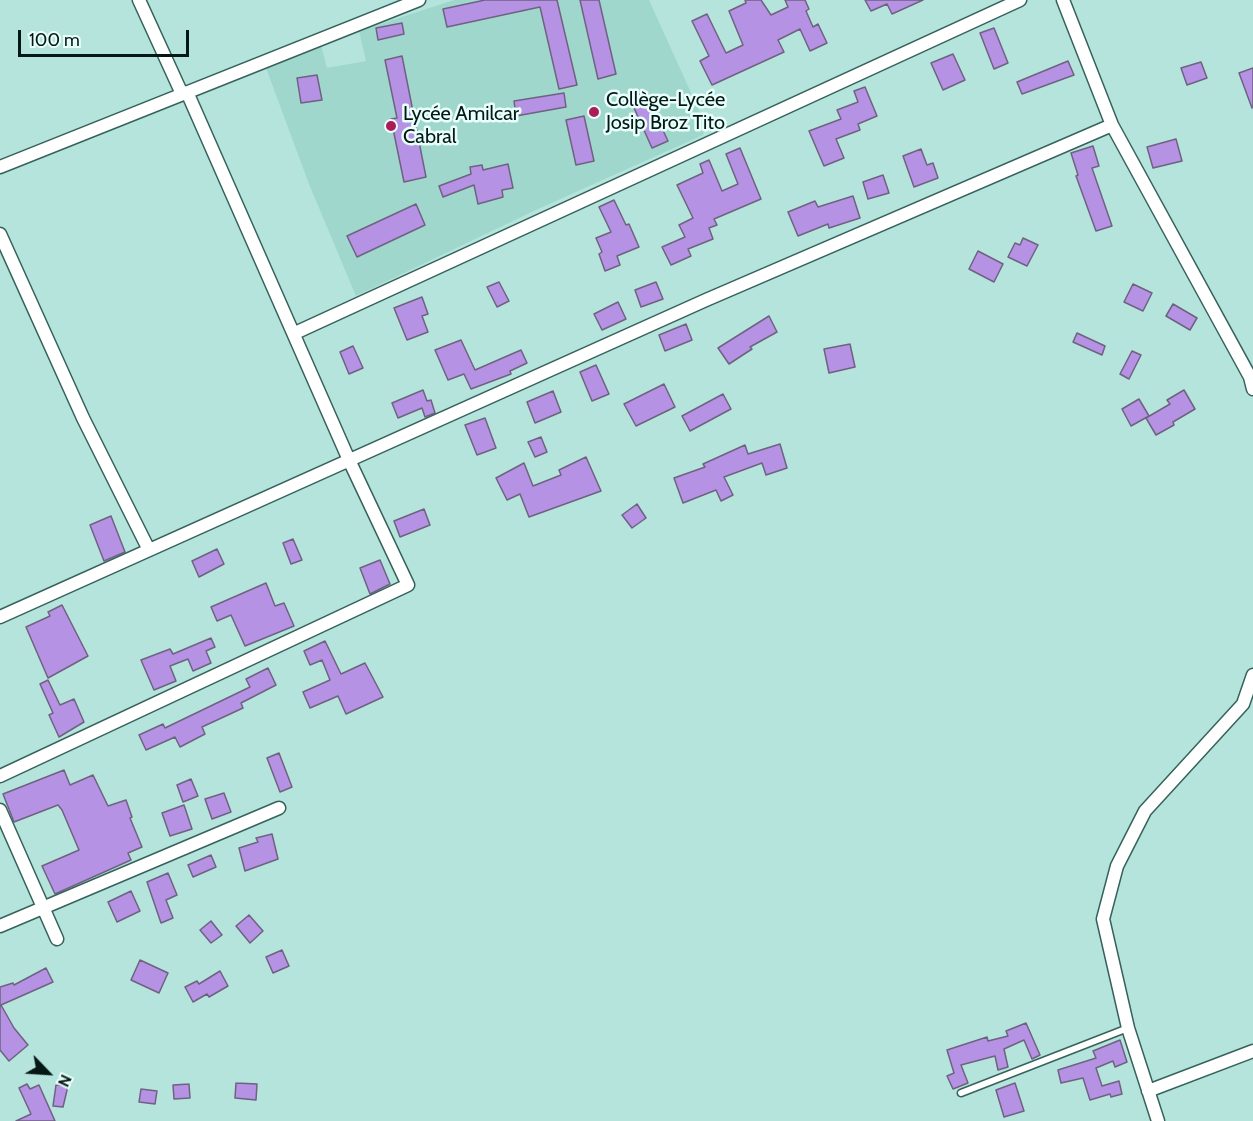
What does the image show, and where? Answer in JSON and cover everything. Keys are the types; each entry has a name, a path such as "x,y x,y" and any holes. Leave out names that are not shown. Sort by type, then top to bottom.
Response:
{"street":[{"path":"0,776 408,585 349,460 295,333 139,0"},
{"path":"0,166 419,0"},
{"path":"295,333 1020,0"},
{"path":"1063,0 1112,125 1250,377 1253,389"},
{"path":"0,617 706,300 1112,125"},
{"path":"0,234 83,418 150,550"},
{"path":"1158,1121 1128,1028 1103,919 1117,866 1145,811 1243,704 1253,675"},
{"path":"0,926 279,808"},
{"path":"0,810 57,939"},
{"path":"1148,1091 1253,1051"}],"lane":[{"path":"960,1093 1128,1028"}],"shaded area":[{"path":"454,0 649,0 706,126 703,135 538,209 356,296 309,184 266,68 321,45 327,68 366,61 359,31"}],"building":[{"path":"485,0 557,0 577,85 559,89 540,7 447,27 443,9"},
{"path":"580,0 599,0 616,74 598,79"},
{"path":"745,0 761,0 771,15 788,7 785,0 805,0 809,9 806,11 813,27 818,24 827,43 810,51 800,29 778,40 784,52 712,85 700,61 709,56 692,21 707,14 726,53 743,45 729,11 746,3"},
{"path":"865,0 923,0 892,14 887,4 871,11"},
{"path":"402,23 404,34 378,40 376,28"},
{"path":"994,28 1008,63 994,69 980,33"},
{"path":"953,54 965,80 943,90 931,63"},
{"path":"402,56 426,177 404,182 391,119 397,118 385,60"},
{"path":"1068,61 1074,75 1022,94 1017,82"},
{"path":"1201,62 1207,78 1187,85 1181,68"},
{"path":"1253,68 1253,107 1252,108 1239,73"},
{"path":"317,75 322,100 301,103 297,78"},
{"path":"865,87 877,116 858,124 860,130 836,139 844,158 824,166 809,131 841,119 837,110 858,102 854,91"},
{"path":"645,92 668,141 652,148 630,99"},
{"path":"564,93 566,107 516,116 514,101"},
{"path":"584,116 594,161 576,165 566,120"},
{"path":"1176,139 1182,161 1153,168 1147,147"},
{"path":"1093,146 1099,166 1092,168 1112,226 1096,231 1076,176 1078,175 1071,153"},
{"path":"740,148 761,199 714,219 717,225 709,228 713,239 688,249 691,256 671,265 662,247 685,237 679,225 693,218 677,185 703,173 700,164 709,160 722,191 738,184 726,154"},
{"path":"921,149 927,165 933,163 938,178 914,187 903,156"},
{"path":"508,164 513,188 502,190 503,197 478,204 474,185 443,197 439,186 471,174 470,167 482,165 483,170"},
{"path":"883,175 889,193 868,199 863,182"},
{"path":"853,196 860,218 829,228 828,224 798,236 788,212 815,201 818,207"},
{"path":"614,200 626,225 629,224 639,247 617,256 620,265 605,271 599,254 602,252 596,238 611,232 599,207"},
{"path":"416,204 425,225 357,257 347,236"},
{"path":"1023,238 1038,245 1027,266 1008,257 1015,243 1020,245"},
{"path":"978,251 1003,264 994,282 969,269"},
{"path":"499,282 509,301 497,307 487,287"},
{"path":"656,282 663,299 641,307 635,290"},
{"path":"1133,284 1152,293 1143,311 1124,302"},
{"path":"422,297 428,314 422,316 428,332 407,340 394,308"},
{"path":"618,302 626,319 602,330 594,314"},
{"path":"1173,304 1197,318 1190,330 1166,316"},
{"path":"769,316 777,332 750,347 752,349 729,364 718,348"},
{"path":"686,324 692,340 665,351 659,335"},
{"path":"1077,333 1105,346 1102,355 1073,342"},
{"path":"461,340 475,370 521,350 527,363 510,371 511,374 471,389 464,374 448,380 435,350"},
{"path":"850,344 855,367 829,373 824,349"},
{"path":"353,346 363,368 349,374 340,352"},
{"path":"1132,351 1141,355 1129,379 1120,374"},
{"path":"596,365 609,394 592,401 580,372"},
{"path":"664,384 675,407 636,426 624,404"},
{"path":"423,390 427,401 431,400 435,413 425,417 422,408 398,418 392,403"},
{"path":"1184,390 1195,409 1156,435 1146,418 1170,404 1167,400"},
{"path":"553,391 561,412 535,423 527,402"},
{"path":"723,394 731,409 690,431 682,416"},
{"path":"1139,399 1149,416 1131,426 1122,409"},
{"path":"485,418 496,448 477,455 465,425"},
{"path":"541,437 547,452 535,457 528,442"},
{"path":"780,444 787,468 766,475 762,463 724,477 733,495 721,501 716,490 683,503 674,478 705,467 703,464 745,445 748,454"},
{"path":"586,457 601,491 529,517 520,494 507,500 496,478 524,463 533,486 561,475 559,470"},
{"path":"637,504 646,518 632,528 622,515"},
{"path":"424,509 430,525 400,537 394,521"},
{"path":"111,516 125,552 104,561 90,525"},
{"path":"293,539 302,560 291,564 283,543"},
{"path":"217,549 224,564 199,577 192,561"},
{"path":"380,560 390,584 370,594 360,568"},
{"path":"266,583 275,606 284,603 294,626 245,646 231,615 217,621 211,607"},
{"path":"62,605 88,656 48,678 26,627 50,616 48,612"},
{"path":"211,638 215,647 206,651 211,663 193,671 188,659 170,666 176,681 154,690 141,660 170,649 173,654"},
{"path":"325,641 341,674 365,663 383,697 346,714 338,696 310,708 303,692 330,680 322,660 310,665 304,651"},
{"path":"268,668 276,685 241,703 243,708 202,727 205,734 180,747 175,737 146,750 139,735 163,724 165,728 250,687 246,679"},
{"path":"48,680 60,705 74,699 84,722 59,737 49,715 53,713 40,684"},
{"path":"279,753 292,787 280,792 267,758"},
{"path":"64,770 70,785 93,775 108,806 126,800 132,817 130,818 142,847 128,853 131,860 55,894 42,866 79,850 62,810 58,805 14,822 3,794"},
{"path":"191,779 198,796 183,802 177,785"},
{"path":"224,793 231,812 212,819 205,799"},
{"path":"184,805 192,829 170,836 162,813"},
{"path":"272,834 278,859 245,871 239,848 258,842 256,838"},
{"path":"211,855 216,867 193,877 188,865"},
{"path":"168,873 177,895 166,900 173,918 161,923 147,882"},
{"path":"131,891 140,911 117,922 108,902"},
{"path":"249,915 263,931 250,943 236,926"},
{"path":"211,921 222,935 211,943 200,930"},
{"path":"282,950 289,966 273,973 266,957"},
{"path":"140,960 168,973 159,993 131,980"},
{"path":"46,968 53,982 1,1005 14,1028 28,1045 9,1061 0,1050 0,987 13,983 14,985"},
{"path":"220,971 228,986 209,997 207,994 193,1002 185,987 197,981 199,984"},
{"path":"1026,1023 1040,1055 1032,1059 1024,1040 1004,1049 1008,1067 998,1070 995,1056 961,1065 968,1083 953,1089 947,1076 954,1073 947,1050 987,1037 988,1041 1008,1036 1006,1031"},
{"path":"1120,1040 1127,1062 1115,1067 1113,1061 1096,1068 1102,1086 1119,1081 1122,1094 1111,1097 1110,1094 1090,1100 1083,1078 1061,1083 1058,1070 1096,1058 1093,1051"},
{"path":"236,1083 257,1084 256,1100 235,1098"},
{"path":"1015,1083 1024,1111 1004,1117 996,1090"},
{"path":"27,1084 30,1089 39,1085 55,1121 16,1121 31,1114 19,1088"},
{"path":"189,1084 190,1098 174,1099 173,1085"},
{"path":"56,1085 68,1086 63,1107 53,1106"},
{"path":"141,1089 157,1091 155,1104 139,1102"}],"place":[{"name":"Collège-Lycée Josip Broz Tito","path":"594,112"},
{"name":"Lycée Amilcar Cabral","path":"391,126"}]}
